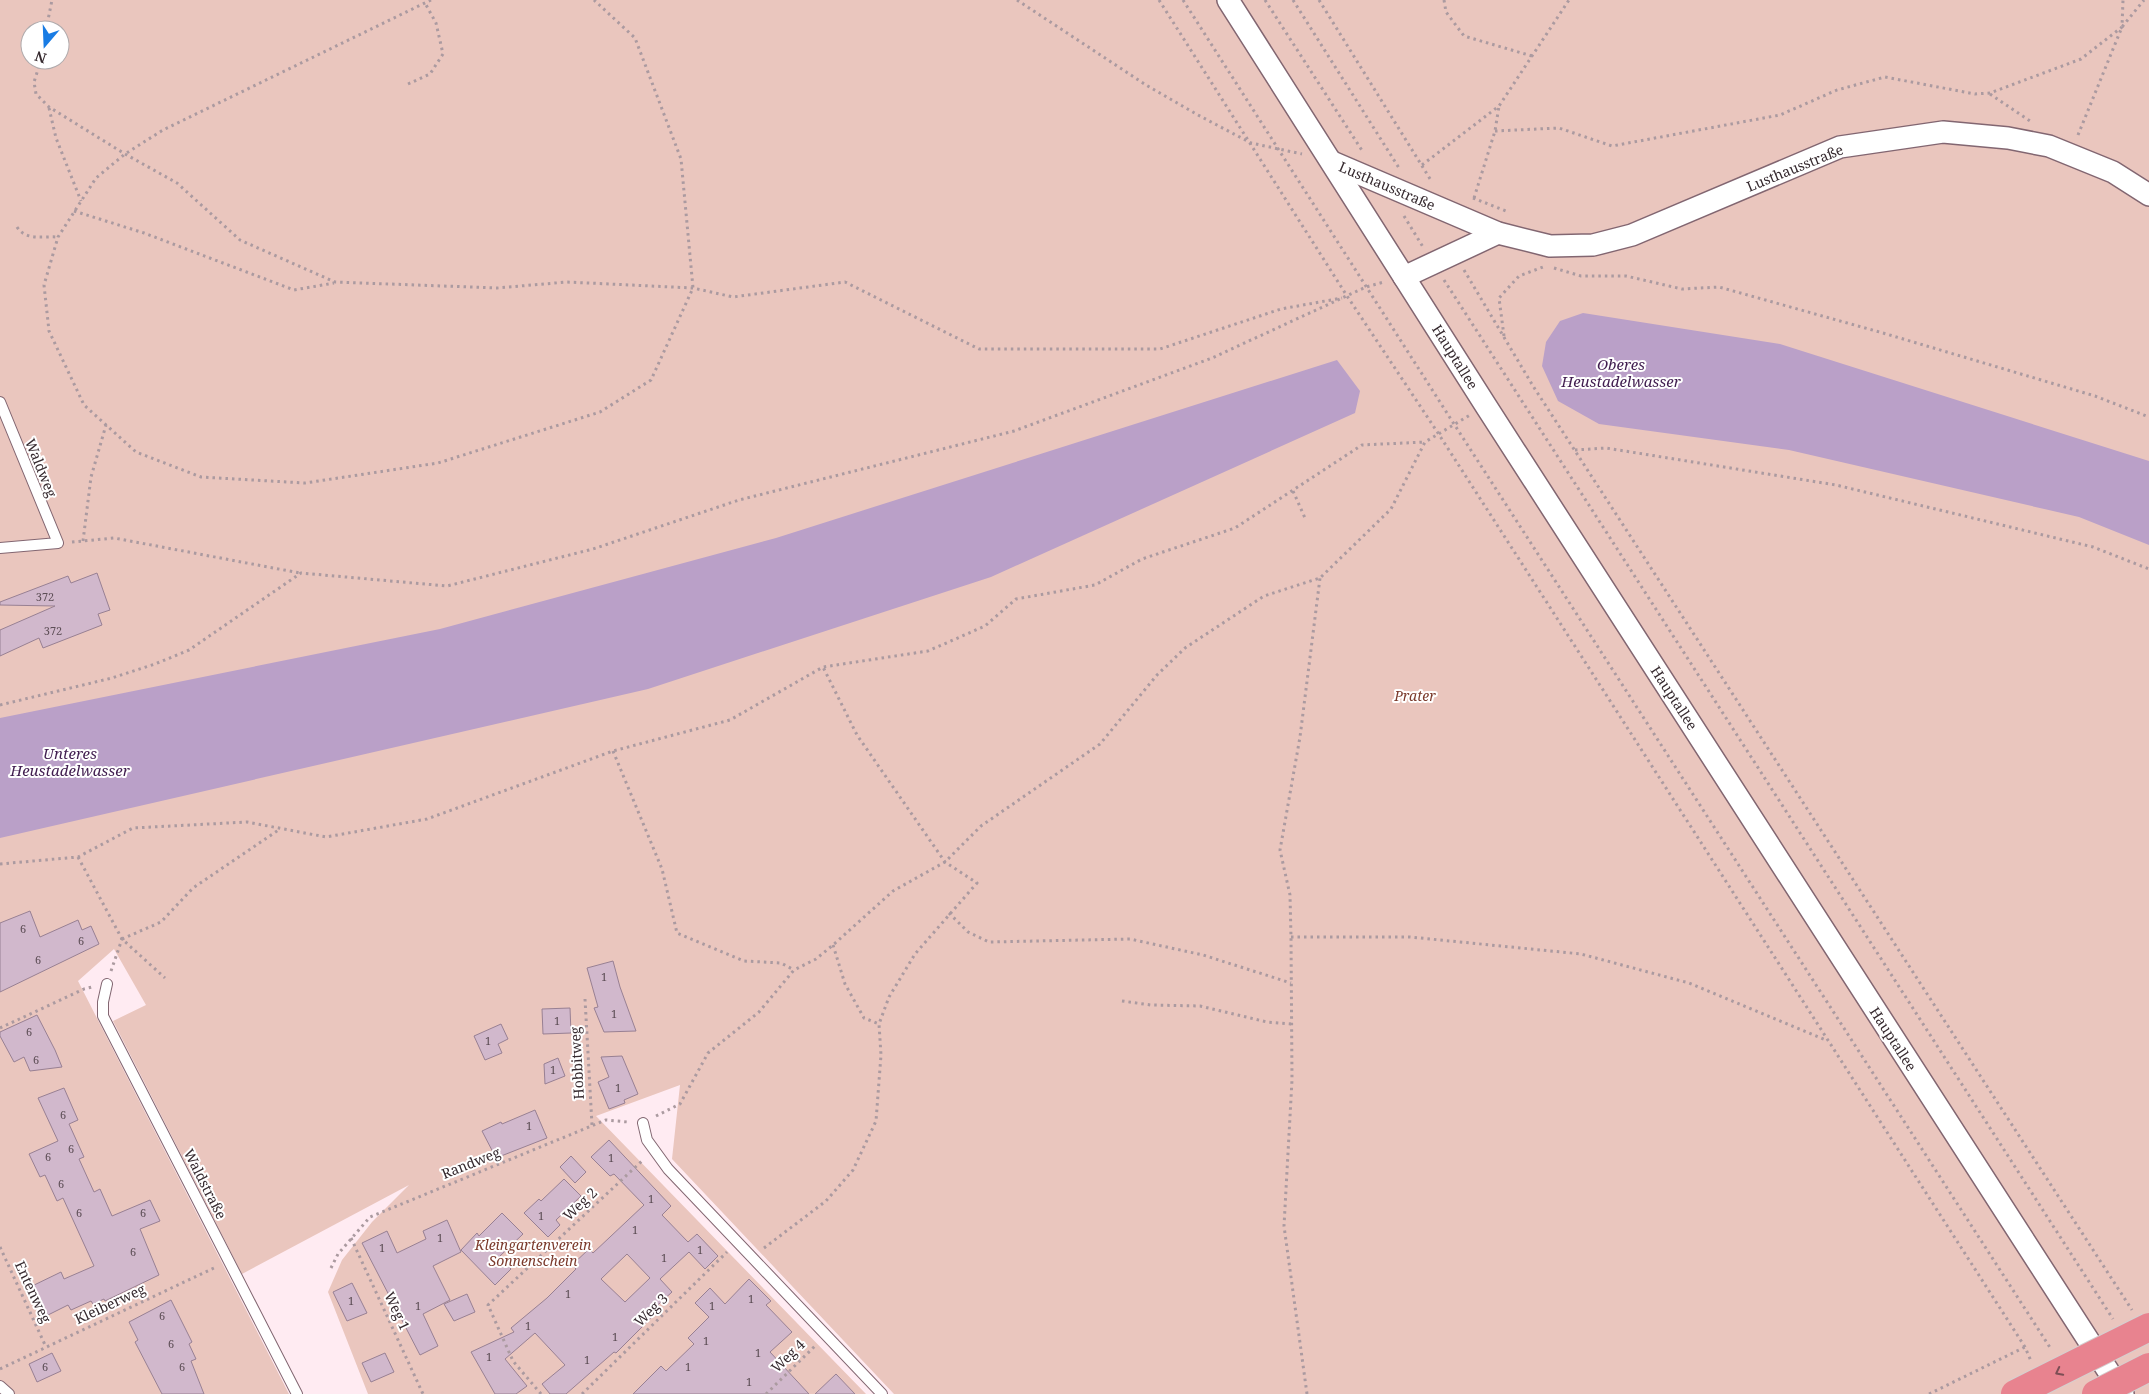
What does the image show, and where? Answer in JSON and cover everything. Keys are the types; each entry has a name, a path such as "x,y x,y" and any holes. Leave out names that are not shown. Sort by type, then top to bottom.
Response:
{"highway":[{"path":"2015,1394 2141,1319"},
{"path":"2096,1394 2149,1367"}],"street":[{"name":"Hauptallee","path":"1228,0 1486,406 2123,1394"},
{"name":"Lusthausstraße","path":"1332,162 1498,233 1550,246 1593,245 1632,235 1840,147 1942,132 2008,138 2049,146 2113,172 2149,196"},
{"path":"1404,276 1498,233"}],"lane":[{"name":"Waldweg","path":"0,402 58,543"},
{"path":"0,548 58,543"},
{"name":"Waldstraße","path":"107,984 103,1016 297,1394"},
{"path":"643,1123 647,1140 668,1169 882,1394"},
{"path":"0,1386 9,1394"}],"path":[{"path":"48,20 52,0"},
{"path":"431,0 163,130 125,154 96,178 58,236 44,285 49,331 84,405 136,452 201,477 305,483 438,463 600,412 651,380 693,288 681,160 635,38 594,0"},
{"path":"1017,0 1146,85 1250,143 1277,147 1332,162"},
{"path":"1159,0 1347,296 1438,434 2025,1347 2032,1366"},
{"path":"1183,0 2055,1356"},
{"path":"1265,0 1383,184"},
{"path":"1293,0 1400,169"},
{"path":"1319,0 1422,165 1431,181 1440,209"},
{"path":"1444,0 1446,12 1464,36 1532,56"},
{"path":"1422,165 1499,106 1569,0"},
{"path":"2070,154 2122,27 2123,0"},
{"path":"1495,131 1560,128 1612,146 1780,115 1836,90 1885,77 1975,94 1990,94 2080,59 2122,27 2144,0"},
{"path":"408,84 430,74 443,54 436,24 425,3"},
{"path":"37,70 34,82 36,94 49,107 125,154 177,183 240,240 335,282"},
{"path":"1990,94 2029,119 2049,146"},
{"path":"1474,198 1495,131 1499,106"},
{"path":"49,107 56,138 81,202"},
{"path":"74,212 144,233 294,290 335,282 497,288 567,282 693,288 734,297 845,282 979,348 1160,349 1281,310 1347,296"},
{"path":"1403,216 2117,1324"},
{"path":"17,227 22,234 30,237 58,236"},
{"path":"1455,253 1533,386 2141,1319"},
{"path":"1538,260 1546,266 1581,276 1626,276 1682,289 1719,287 1884,333 2095,396 2149,417"},
{"path":"1505,338 1499,298 1519,276 1546,266"},
{"path":"58,543 114,538 301,573 447,586 593,549 739,500 1014,431 1212,358 1366,287 1404,276"},
{"path":"0,864 78,857 133,828 247,822 326,837 428,819 613,751 730,720 823,667 928,651 985,626 1016,599 1095,585 1142,559 1235,528 1362,445 1425,442 1486,406"},
{"path":"83,541 91,476 106,425"},
{"path":"643,1123 680,1104 708,1053 758,1012 794,970 816,959 834,945 893,891 945,862 981,826 1100,744 1157,675 1185,648 1264,596 1320,578 1391,509 1425,442"},
{"path":"1576,450 1606,448 1836,484 2093,547 2149,569"},
{"path":"1293,491 1305,518"},
{"path":"0,705 112,678 189,650 301,573"},
{"path":"1307,1394 1284,1226 1292,1080 1291,937 1290,895 1280,850 1300,737 1320,578"},
{"path":"752,1258 826,1202 853,1170 876,1121 881,1055 879,1024 889,997 915,954 977,883 945,862 857,735 823,667"},
{"path":"613,751 662,870 677,933 744,960 782,963 794,970"},
{"path":"0,1028 84,989 107,984 122,938 161,922 193,888 280,829"},
{"path":"78,857 122,938 165,978"},
{"path":"949,913 968,932 989,942 1130,938 1203,955 1291,983"},
{"path":"1291,937 1410,937 1581,954 1688,983 1827,1040"},
{"path":"834,945 846,984 864,1018 879,1024"},
{"name":"Hobbitweg","path":"585,999 592,1125"},
{"path":"1122,1001 1151,1005 1200,1006 1267,1022 1291,1024"},
{"name":"Randweg","path":"331,1268 338,1254 370,1217 606,1120 643,1123"},
{"name":"Weg 2","path":"540,1394 514,1361 488,1306 654,1150"},
{"name":"Weg 1","path":"351,1238 423,1394"},
{"name":"Weg 3","path":"582,1394 736,1242"},
{"name":"Entenweg","path":"0,1247 46,1347"},
{"name":"Kleiberweg","path":"0,1369 222,1264 230,1262"},
{"name":"Weg 4","path":"766,1394 827,1335"},
{"path":"1929,1394 2025,1347"}],"green space":[{"name":"Prater","path":"0,0 2149,0 2149,1394 894,1394 672,1159 680,1085 596,1116 866,1394 368,1394 328,1292 342,1260 372,1222 409,1185 242,1274 113,1021 146,1005 114,949 78,981 289,1394 0,1394"}],"water":[{"name":"Oberes Heustadelwasser","path":"1583,313 1780,344 2149,461 2149,545 2079,517 1789,450 1599,424 1558,401 1542,366 1546,342 1560,321"},
{"name":"Unteres Heustadelwasser","path":"1337,360 1360,391 1355,413 991,577 648,689 0,838 0,718 440,629 776,538"}],"building":[{"path":"97,573 110,610 98,614 102,625 43,648 39,638 0,656 0,630 55,606 0,605 0,602 68,576 71,583"},
{"path":"30,911 40,937 78,920 82,930 91,926 99,944 0,992 0,923"},
{"path":"613,961 636,1031 604,1032 594,1008 598,1007 587,968"},
{"path":"570,1008 571,1033 543,1034 542,1009"},
{"path":"37,1015 62,1067 30,1071 24,1057 14,1062 0,1036 0,1032"},
{"path":"501,1024 508,1039 498,1044 502,1053 485,1060 474,1036"},
{"path":"622,1056 638,1094 624,1100 625,1103 609,1109 598,1082 609,1077 601,1057"},
{"path":"558,1058 565,1076 545,1084 544,1064"},
{"path":"64,1088 78,1120 69,1124 84,1157 79,1159 94,1192 100,1189 112,1216 150,1200 160,1221 140,1229 159,1275 105,1301 104,1299 93,1304 91,1301 71,1310 68,1305 42,1318 28,1288 61,1272 64,1279 94,1266 63,1198 57,1201 45,1175 40,1177 29,1154 58,1141 38,1098"},
{"path":"535,1110 547,1138 496,1158 482,1131"},
{"path":"609,1140 671,1206 662,1215 688,1242 697,1234 718,1256 705,1269 689,1252 660,1279 672,1292 650,1312 653,1316 616,1353 614,1352 566,1394 550,1394 542,1384 565,1365 535,1333 505,1359 527,1386 516,1394 495,1394 471,1352 514,1332 511,1328 547,1298 576,1269 572,1265 589,1249 593,1253 644,1205 614,1174 610,1176 591,1157","holes":["627,1254 650,1278 625,1302 601,1279"]},
{"path":"571,1156 586,1172 575,1183 560,1167"},
{"path":"564,1179 581,1196 556,1220 560,1225 548,1237 524,1213 539,1199 541,1201"},
{"path":"502,1213 523,1234 499,1257 511,1269 495,1285 461,1250 477,1233 479,1236"},
{"path":"447,1220 461,1252 433,1266 450,1300 423,1314 438,1346 420,1355 362,1243 387,1231 397,1253 426,1239 423,1231"},
{"path":"749,1279 771,1301 766,1305 792,1332 770,1352 809,1394 633,1394 661,1366 666,1371 694,1344 688,1338 709,1317 695,1303 710,1288 725,1304"},
{"path":"352,1283 367,1313 347,1321 333,1292"},
{"path":"467,1294 475,1312 454,1321 444,1304"},
{"path":"171,1300 192,1342 189,1344 196,1359 191,1361 204,1394 162,1394 135,1342 138,1340 129,1322"},
{"path":"52,1353 61,1371 37,1382 29,1364"},
{"path":"385,1353 394,1372 371,1382 362,1363"},
{"path":"836,1374 855,1394 815,1394"}],"park label":[{"name":"Kleingartenverein Sonnenschein","path":"533,1254"}]}
